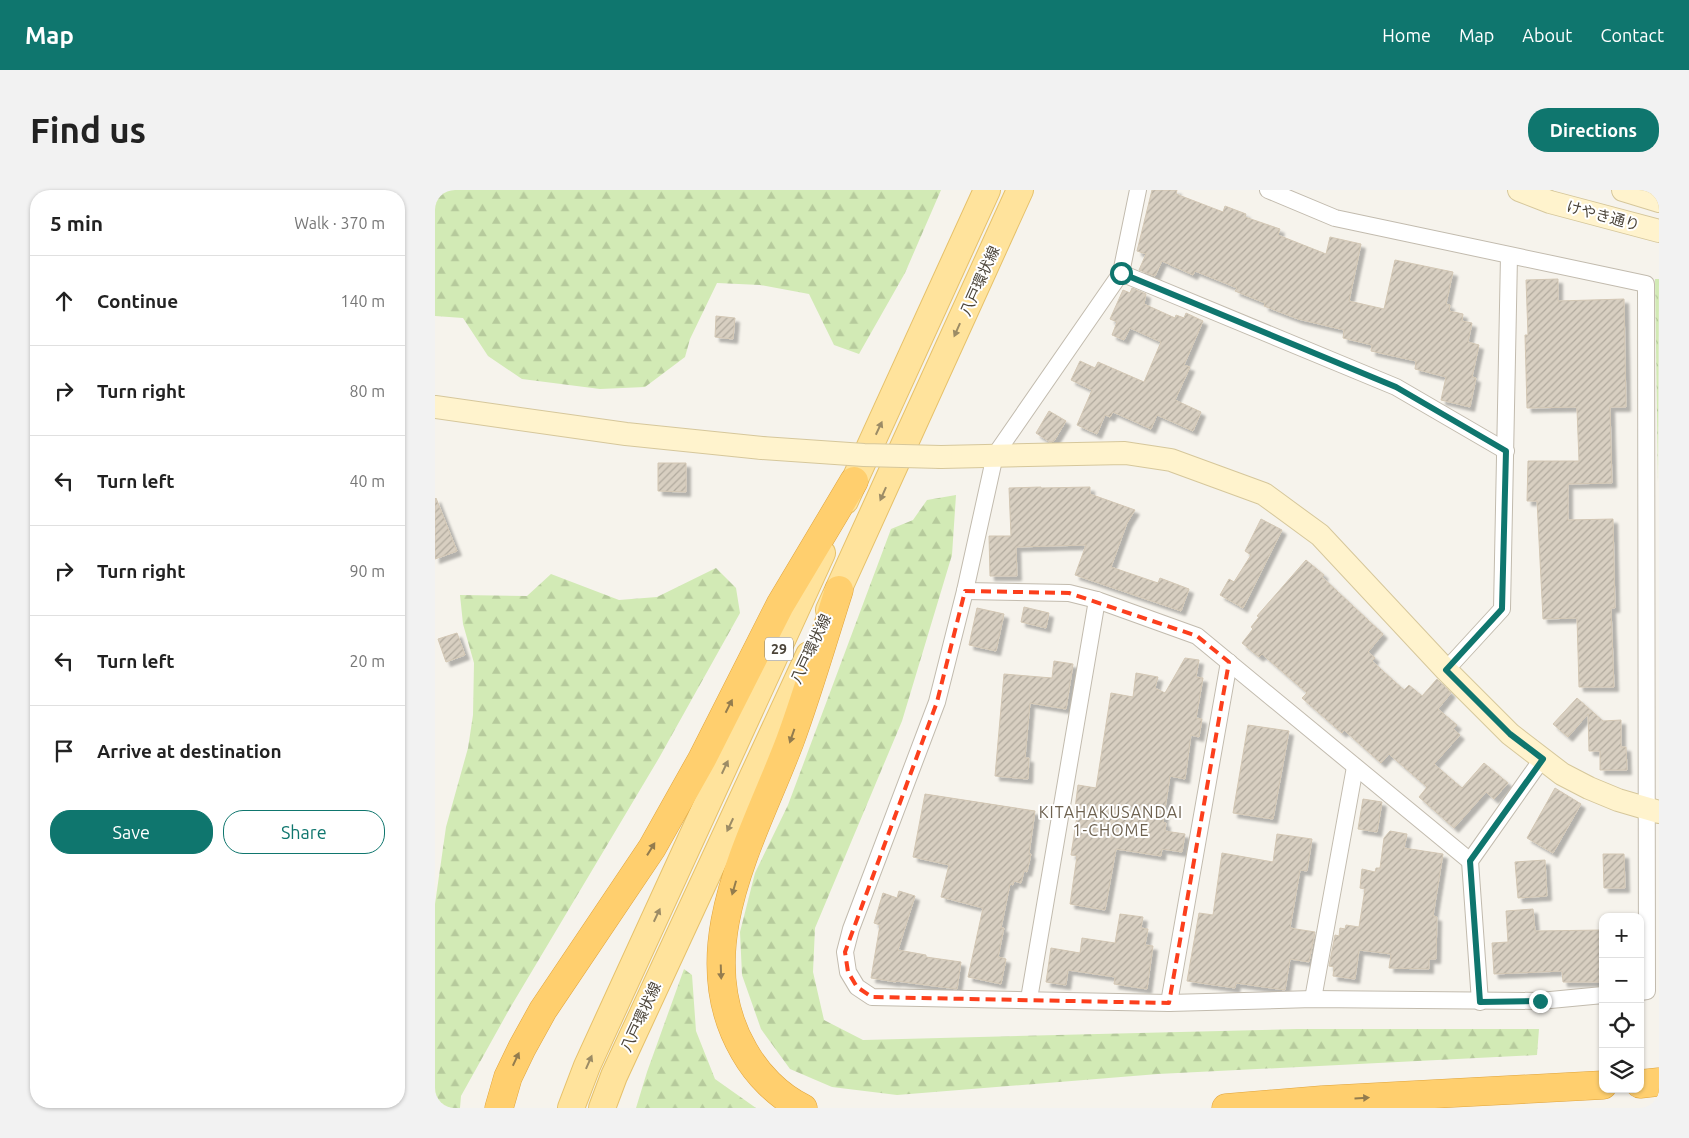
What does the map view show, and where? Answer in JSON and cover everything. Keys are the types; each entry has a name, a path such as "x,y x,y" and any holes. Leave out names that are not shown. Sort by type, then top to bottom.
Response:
{"highway":[{"path":"499,1106 508,1078 543,1010 652,848 702,759 780,606 854,481"},
{"path":"803,1108 773,1088 752,1065 738,1041 728,1015 722,988 721,957 725,923 734,885 790,740 839,590"},
{"path":"1644,1083 1659,1082"},
{"path":"1226,1108 1322,1100 1599,1085"},
{"path":"1425,1108 1599,1088"}],"main road":[{"name":"八戸環状線","path":"571,1108 587,1066 773,664 987,190"},
{"name":"八戸環状線","path":"602,1108 622,1058 839,590 1020,190"}],"street":[{"path":"1138,190 1121,273 995,455 965,591 937,702 851,928 845,952 848,972 857,987 872,997 1169,1003 1313,999 1480,1002 1540,1001 1599,996"},
{"path":"1268,190 1335,218 1647,284 1653,811 1647,991 1644,991"},
{"name":"けやき通り","path":"1519,190 1550,202 1659,231"},
{"name":"けやき通り","path":"1623,190 1659,201"},
{"path":"1446,670 1502,609 1509,256"},
{"path":"1121,273 1396,387 1506,451"},
{"path":"435,407 626,434 762,448 864,455 941,456 1125,453 1171,460 1264,494 1320,535 1446,670 1510,734 1562,774 1589,788 1653,811"},
{"path":"965,591 1069,593 1097,600 1197,636 1470,861"},
{"path":"1029,999 1097,600"},
{"path":"1169,1003 1229,662"},
{"path":"1480,1002 1470,861 1543,759"},
{"path":"1313,999 1355,767"}],"highlighted area":[{"path":"965,591 1069,593 1197,636 1229,662 1169,1003 872,997 857,987 848,972 845,952 937,702"}],"green space":[{"path":"435,190 941,190 905,273 859,354 834,345 809,294 760,285 717,283 690,339 685,357 645,387 600,389 522,379 488,356 463,318 435,316"},
{"path":"1655,279 1659,279 1658,484"},
{"path":"956,495 952,555 902,721 815,928 813,972 824,1020 863,1040 1297,1029 1539,1029 1537,1055 1158,1074 897,1095 832,1087 790,1069 761,1029 742,975 740,932 755,873 788,805 891,529 913,520 927,500"},
{"path":"716,568 736,588 740,613 659,758 510,1008 461,1096 460,1108 435,1108 435,904 446,827 468,748 473,715 474,663 463,624 460,595 527,596 551,574 619,600 657,597"},
{"path":"684,969 692,975 696,1031 715,1079 756,1108 636,1108"}],"building":[{"path":"1152,190 1177,190 1176,194 1223,212 1225,206 1246,214 1245,217 1280,229 1278,235 1326,254 1330,237 1361,244 1349,301 1384,309 1395,260 1453,272 1446,304 1450,305 1449,311 1463,314 1462,321 1472,323 1468,342 1479,345 1472,377 1476,378 1470,407 1441,400 1446,377 1415,369 1416,361 1371,351 1372,345 1343,338 1344,330 1298,319 1264,306 1265,303 1235,291 1237,288 1195,271 1193,275 1162,261 1155,276 1139,270 1146,254 1137,251"},
{"path":"1558,279 1558,301 1624,299 1626,407 1610,407 1612,483 1568,484 1568,520 1613,519 1615,608 1611,608 1614,687 1579,687 1577,618 1543,619 1537,501 1527,501 1528,461 1579,461 1577,409 1576,407 1527,408 1525,335 1528,335 1526,280"},
{"path":"1132,288 1146,294 1144,304 1175,318 1176,315 1184,318 1186,313 1203,321 1184,365 1190,367 1175,400 1201,412 1193,431 1157,415 1151,429 1113,412 1110,417 1105,415 1097,434 1077,425 1092,390 1071,380 1080,361 1095,368 1098,362 1144,382 1161,342 1130,328 1124,340 1112,335 1117,322 1110,319 1123,290 1130,293"},
{"path":"716,316 735,318 733,339 715,337"},
{"path":"1049,411 1066,421 1054,441 1050,442 1036,433"},
{"path":"658,463 686,463 686,492 658,491"},
{"path":"1090,487 1090,494 1135,510 1127,523 1111,567 1158,583 1160,578 1189,589 1181,611 1075,575 1086,545 1016,547 1017,576 990,576 989,536 1011,536 1009,488"},
{"path":"435,499 457,551 435,559"},
{"path":"1261,519 1282,530 1243,608 1220,595 1229,579 1234,582 1251,555 1245,551"},
{"path":"1306,560 1324,575 1322,577 1383,634 1368,652 1375,658 1372,661 1404,690 1409,685 1422,696 1437,679 1451,693 1438,709 1457,725 1453,729 1460,735 1434,764 1462,788 1484,763 1508,783 1494,799 1486,792 1454,828 1419,797 1427,787 1389,754 1381,763 1344,730 1342,733 1302,698 1307,693 1262,654 1259,657 1242,643 1253,629 1251,627 1259,617 1257,616"},
{"path":"1024,607 1049,613 1046,628 1021,622"},
{"path":"977,608 1004,614 996,651 969,645"},
{"path":"457,633 465,655 446,662 438,639"},
{"path":"1185,658 1199,660 1196,677 1203,678 1196,718 1202,719 1199,737 1191,735 1185,779 1170,776 1163,822 1166,823 1165,831 1185,834 1182,852 1162,849 1161,856 1116,849 1105,910 1070,904 1077,856 1071,855 1077,816 1074,816 1078,785 1096,788 1111,693 1133,697 1136,673 1158,677 1155,688 1165,693"},
{"path":"1054,661 1073,664 1066,709 1030,703 1025,758 1029,758 1028,779 995,776 1004,674 1052,678"},
{"path":"1577,698 1603,721 1621,720 1621,747 1626,747 1627,770 1600,770 1600,751 1589,751 1588,714 1568,737 1553,724"},
{"path":"1248,725 1289,731 1273,819 1233,813"},
{"path":"1555,788 1581,804 1553,853 1527,838"},
{"path":"925,794 1035,811 1029,854 1031,854 1027,872 1024,871 1021,883 1014,881 1013,885 1010,884 1001,928 1004,928 998,957 1006,959 1001,984 968,977 983,908 941,897 949,865 913,857"},
{"path":"1363,799 1382,802 1377,832 1358,829"},
{"path":"1390,831 1407,834 1404,848 1443,854 1433,916 1437,917 1436,959 1429,959 1429,969 1389,968 1391,954 1359,950 1355,979 1333,976 1334,967 1329,966 1335,935 1339,936 1340,928 1345,929 1346,925 1359,927 1365,889 1360,888 1362,869 1375,872 1376,868 1380,868 1384,838"},
{"path":"1277,834 1312,839 1307,871 1300,870 1290,928 1315,932 1309,962 1290,959 1285,990 1236,983 1235,988 1187,981 1199,913 1213,915 1222,853 1273,862"},
{"path":"1603,854 1624,854 1625,888 1604,888"},
{"path":"1545,860 1547,896 1518,898 1515,862"},
{"path":"899,891 915,896 898,950 926,955 926,957 961,962 957,989 871,978 880,925 874,923 883,893 897,898"},
{"path":"1533,909 1535,931 1599,930 1599,982 1563,982 1562,971 1494,974 1492,943 1508,942 1506,911"},
{"path":"1120,914 1143,917 1141,928 1148,929 1145,945 1153,946 1147,989 1114,984 1115,977 1068,970 1066,985 1046,982 1051,948 1080,953 1082,938 1115,943"}],"district":[{"name":"KITAHAKUSANDAI 1-CHOME","path":"1111,821"}],"route":[{"path":"1121,273 1396,387 1506,451 1502,609 1446,670 1510,734 1543,759 1470,861 1480,1002 1540,1001"}]}
